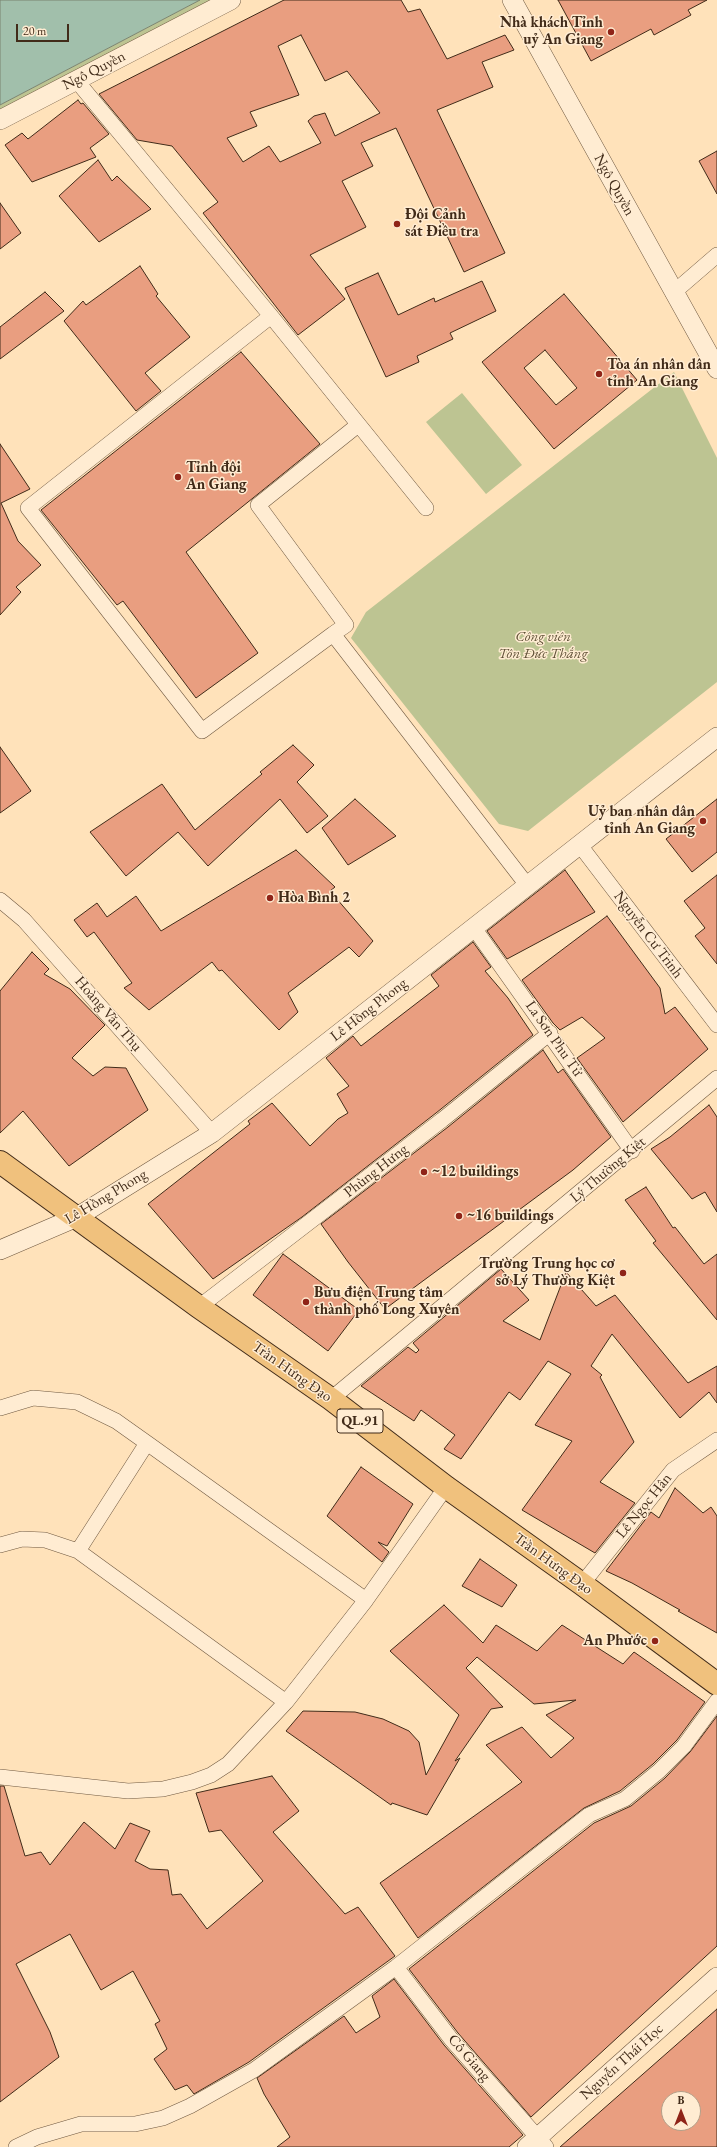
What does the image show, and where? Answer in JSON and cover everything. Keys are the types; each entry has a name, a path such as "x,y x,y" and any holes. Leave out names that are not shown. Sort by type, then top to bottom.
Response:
{"highway":[{"name":"Trần Hưng Đạo","path":"0,1162 199,1307 331,1399 446,1487 582,1584 717,1684"}],"street":[{"name":"Ngô Quyền","path":"0,120 231,0"},
{"name":"Ngô Quyền","path":"512,0 673,293 717,369"},
{"path":"76,80 271,316 426,508"},
{"path":"673,293 717,256"},
{"path":"271,316 28,508 202,731 346,625 258,505 358,425"},
{"path":"333,634 527,885"},
{"name":"Lê Hồng Phong","path":"0,1250 77,1217 212,1133 717,737"},
{"name":"Nguyễn Cư Trinh","path":"579,844 717,1025"},
{"name":"Hoàng Văn Thụ","path":"0,900 24,920 212,1133"},
{"name":"La Sơn Phu Tử","path":"474,928 550,1033 632,1151"},
{"name":"Phùng Hưng","path":"199,1307 442,1120 550,1033"},
{"name":"Lý Thường Kiệt","path":"331,1399 632,1151 717,1078"},
{"path":"0,1408 33,1398 77,1402 116,1421 366,1600"},
{"name":"Lê Ngọc Hân","path":"582,1584 673,1470 717,1440"},
{"path":"78,1551 147,1443"},
{"path":"0,1777 128,1791 163,1789 192,1782 211,1775 228,1764 286,1702 366,1600 446,1487"},
{"path":"1,1540 45,1540 78,1551 286,1702"},
{"path":"16,2147 44,2134 81,2124 135,2124 176,2113 254,2070 396,1966 588,1815 625,1799 659,1771 684,1746 717,1701"},
{"name":"Cô Giang","path":"396,1966 452,2039 537,2143"},
{"name":"Nguyễn Thái Học","path":"537,2143 717,1977"}],"green space":[{"path":"200,0 227,0 0,120 0,105"},
{"name":"Công viên Tôn Đức Thắng","path":"674,372 717,458 717,682 528,831 499,824 351,638 366,612"},
{"path":"462,393 522,465 486,494 426,422"}],"shaded area":[{"path":"0,0 200,0 0,105"}],"building":[{"path":"284,0 401,0 408,12 420,9 447,59 505,35 514,50 482,62 493,87 437,110 505,253 464,272 396,128 361,143 373,166 342,181 366,227 310,255 345,299 298,335 203,213 218,202 172,146 137,140 99,94","holes":["301,35 325,81 347,71 380,113 335,136 325,113 314,116 308,121 321,143 280,162 269,146 243,162 227,138 257,126 250,112 299,95 278,46"]},
{"name":"Nhà khách Tỉnh uỷ An Giang","path":"558,0 707,0 688,10 691,15 654,35 651,29 591,61"},
{"path":"78,100 81,104 83,103 109,134 90,148 96,157 32,182 5,145 22,133 28,139"},
{"path":"717,151 717,194 699,161"},
{"path":"98,160 112,181 117,176 151,209 99,242 59,196"},
{"path":"0,203 21,233 0,249"},
{"path":"140,266 158,294 156,296 190,337 145,373 161,391 136,411 64,321 83,301 86,305"},
{"path":"378,273 398,315 434,298 435,302 482,281 496,311 450,333 453,339 417,356 419,362 386,377 345,288"},
{"path":"45,292 64,311 0,359 0,327"},
{"name":"Tòa án nhân dân tỉnh An Giang","path":"564,294 637,380 554,449 482,362","holes":["545,350 577,388 556,405 524,368"]},
{"name":"Tỉnh đội An Giang","path":"241,352 320,444 186,552 258,653 196,698 123,601 117,605 41,510"},
{"path":"0,444 30,489 1,503 18,541 41,565 16,587 21,592 0,615"},
{"path":"293,745 314,765 297,782 328,816 307,833 280,799 208,866 178,832 126,876 90,832 162,784 195,830 262,774 260,772"},
{"path":"0,747 31,791 0,813"},
{"path":"355,799 396,836 348,865 322,828"},
{"name":"Uỷ ban nhân dân tỉnh An Giang","path":"717,799 717,852 692,872 666,839"},
{"path":"296,850 335,887 330,891 373,941 359,957 349,947 288,993 298,1012 279,1030 222,970 219,971 212,962 149,1010 124,988 132,983 94,932 87,937 74,920 97,903 107,917 136,896 161,931"},
{"path":"565,870 595,912 507,959 487,931"},
{"name":"Uỷ ban nhân dân tỉnh An Giang","path":"717,875 717,964 695,936 705,928 684,901"},
{"path":"607,916 660,988 665,1014 675,1007 708,1049 623,1122 577,1058 605,1038 582,1017 560,1030 553,1023 522,980"},
{"path":"473,942 491,967 485,971 508,998 533,1035 436,1113 302,1217 213,1279 148,1204 250,1124 248,1121 272,1103 310,1146 338,1119 348,1113 337,1094 349,1086 326,1058 353,1036 361,1046 439,986 431,975"},
{"path":"32,952 49,969 44,974 70,989 105,1025 72,1058 93,1076 105,1067 126,1068 148,1110 69,1166 23,1111 0,1133 0,991"},
{"path":"543,1050 558,1073 563,1069 611,1137 573,1170 385,1309 348,1262 321,1224 448,1127"},
{"path":"709,1105 717,1117 717,1212 705,1192 692,1199 651,1149 670,1137"},
{"path":"646,1187 673,1228 675,1227 704,1264 717,1254 717,1320 653,1243 656,1241 625,1200"},
{"name":"Bưu điện Trung tâm thành phố Long Xuyên","path":"283,1254 359,1310 328,1351 253,1295"},
{"path":"501,1269 529,1300 503,1321 540,1340 566,1272 596,1306 615,1295 688,1383 717,1366 717,1403 709,1392 680,1418 612,1334 591,1366 602,1375 600,1377 634,1442 600,1482 635,1503 595,1553 522,1510 572,1441 535,1425 571,1374 548,1361 520,1400 509,1392 461,1459 444,1449 455,1435 421,1410 414,1421 361,1386 408,1347 416,1353 419,1350 413,1343"},
{"path":"361,1467 413,1504 387,1546 378,1542 389,1552 382,1562 327,1516"},
{"path":"675,1488 703,1513 711,1507 717,1516 717,1633 632,1583 606,1571 651,1512 659,1518"},
{"path":"480,1559 517,1585 502,1607 462,1586"},
{"path":"444,1605 483,1643 496,1625 537,1651 562,1625 623,1664 634,1652 705,1702 677,1740 653,1764 620,1791 584,1808 418,1938 380,1883 522,1782 486,1745 522,1727 551,1758 574,1738 546,1715 576,1700 534,1704 477,1657 466,1668 503,1707 491,1709 455,1761 460,1758 427,1815 392,1803 391,1805 286,1731 303,1711 355,1712 383,1719 409,1731 419,1742 426,1775 459,1715 390,1651"},
{"path":"717,1716 717,1946 531,2117 458,2033 409,1969 594,1823 631,1806 665,1778 690,1752"},
{"path":"272,1776 299,1811 273,1832 345,1914 358,1907 395,1956 249,2062 194,2094 187,2085 175,2090 154,2059 167,2049 155,2024 160,2021 133,1971 101,1990 70,1934 16,1964 50,2032 59,2057 0,2102 0,1786 4,1786 25,1856 41,1852 50,1865 84,1822 115,1849 130,1823 150,1831 135,1861 150,1869 168,1870 172,1895 181,1894 207,1929 263,1881 221,1830 209,1832 196,1793"},
{"path":"394,1979 444,2045 523,2135 509,2147 277,2147 290,2137 264,2094 257,2078 344,2016 356,2033 380,2017 372,1996"},
{"path":"717,2009 717,2147 560,2147"}],"place":[{"name":"Nhà khách Tỉnh uỷ An Giang","path":"611,32"},
{"name":"Đội Cảnh sát Điều tra","path":"397,224"},
{"name":"Tòa án nhân dân tỉnh An Giang","path":"599,374"},
{"name":"Tỉnh đội An Giang","path":"178,477"},
{"name":"Uỷ ban nhân dân tỉnh An Giang","path":"703,821"},
{"name":"Hòa Bình 2","path":"270,898"},
{"name":"~12 buildings","path":"424,1172"},
{"name":"~16 buildings","path":"459,1216"},
{"name":"Trường Trung học cơ sở Lý Thường Kiệt","path":"623,1273"},
{"name":"Bưu điện Trung tâm thành phố Long Xuyên","path":"306,1302"},
{"name":"An Phước","path":"655,1641"}]}
